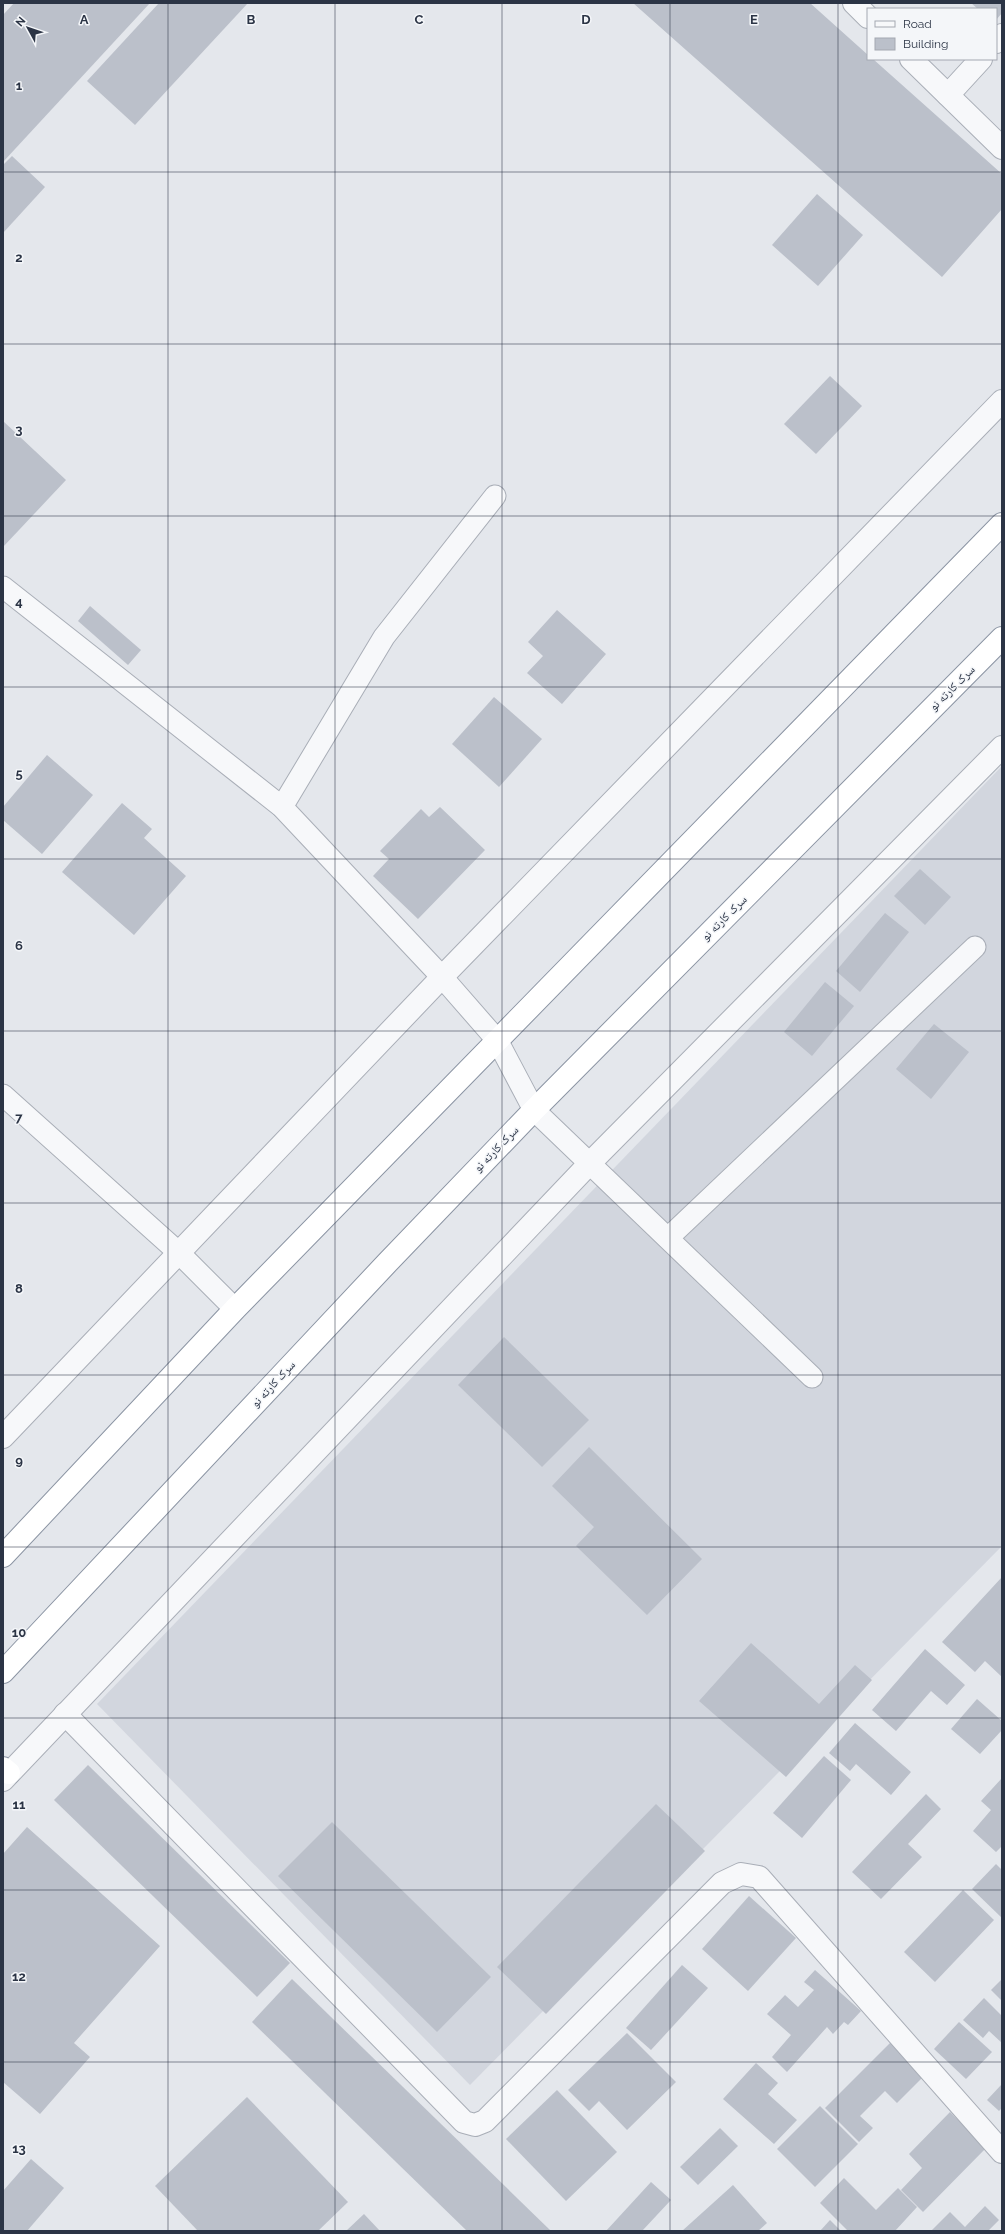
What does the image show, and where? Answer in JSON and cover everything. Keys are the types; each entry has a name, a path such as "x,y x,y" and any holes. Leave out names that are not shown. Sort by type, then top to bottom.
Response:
{"highway":[{"path":"3,1556 235,1310 1002,524"},
{"name":"سرک کارته نو","path":"3,1672 381,1269 534,1110 1002,638"}],"street":[{"path":"854,3 867,16"},
{"path":"912,60 1002,148"},
{"path":"948,95 980,60"},
{"path":"3,1437 442,977 1002,402"},
{"path":"5,1774 65,1714 590,1163 1002,747"},
{"path":"65,1714 464,2122 475,2125 485,2121 722,1883 741,1874 759,1877 1002,2152"}],"lane":[{"path":"282,807 384,637 495,496"},
{"path":"3,587 282,807 442,977 497,1040 534,1110 812,1377"},
{"path":"668,1238 975,947"},
{"path":"3,1095 178,1252 235,1310"}],"shaded area":[{"path":"1002,766 1002,1546 470,2085 97,1704"}],"building":[{"path":"14,3 150,3 3,162 3,15"},
{"path":"159,3 248,3 135,125 87,81"},
{"path":"633,3 810,3 867,54 867,60 874,60 1002,174 1002,209 942,277"},
{"path":"971,3 1002,3 1002,13 997,19 997,8 977,8"},
{"path":"12,156 45,187 3,233 3,165"},
{"path":"817,194 863,235 818,286 772,245"},
{"path":"830,376 862,406 816,454 784,424"},
{"path":"3,421 66,480 3,547"},
{"path":"90,606 141,650 128,665 78,621"},
{"path":"557,610 606,654 562,704 527,673 543,656 528,642"},
{"path":"494,697 542,739 499,787 452,744"},
{"path":"47,755 93,795 42,854 3,820 3,807"},
{"path":"122,803 152,829 144,838 186,876 134,935 62,872"},
{"path":"440,807 485,850 418,919 373,876 389,859 380,851 421,809 429,817"},
{"path":"920,869 951,897 925,925 894,896"},
{"path":"885,913 909,932 860,992 836,971"},
{"path":"825,982 854,1006 812,1056 784,1032"},
{"path":"934,1024 969,1052 931,1099 896,1069"},
{"path":"504,1337 589,1420 542,1467 458,1385"},
{"path":"589,1447 702,1559 647,1615 576,1546 594,1527 552,1486"},
{"path":"1002,1577 1002,1677 985,1661 975,1672 942,1642"},
{"path":"751,1643 819,1704 855,1665 872,1680 786,1777 699,1701"},
{"path":"925,1649 965,1685 947,1705 931,1691 896,1731 872,1710"},
{"path":"977,1699 1002,1721 1002,1730 980,1754 951,1729"},
{"path":"855,1723 911,1772 891,1795 856,1764 850,1771 829,1753"},
{"path":"824,1756 851,1780 802,1838 773,1813"},
{"path":"88,1765 290,1963 257,1997 54,1800"},
{"path":"1002,1778 1002,1846 996,1852 973,1831 991,1810 981,1801"},
{"path":"926,1794 941,1809 908,1844 922,1857 881,1899 852,1872"},
{"path":"656,1804 705,1851 546,2014 497,1967"},
{"path":"332,1822 491,1977 437,2032 278,1876"},
{"path":"27,1827 160,1946 74,2043 90,2057 40,2114 3,2082 3,1854"},
{"path":"996,1864 1002,1870 1002,1918 972,1889"},
{"path":"963,1890 994,1920 935,1982 904,1952"},
{"path":"749,1896 796,1938 748,1991 702,1949"},
{"path":"682,1965 708,1988 651,2050 626,2028"},
{"path":"815,1970 861,2011 848,2025 844,2022 833,2034 827,2027 787,2072 772,2057 791,2035 767,2014 785,1995 798,2007 814,1990 804,1982"},
{"path":"292,1979 551,2231 467,2231 252,2022"},
{"path":"1002,1979 1002,2001 991,1990"},
{"path":"984,1998 1002,2016 1002,2043 989,2031 983,2038 963,2020"},
{"path":"959,2022 992,2052 966,2079 934,2049"},
{"path":"627,2033 676,2082 627,2130 599,2101 589,2111 568,2090"},
{"path":"891,2042 925,2075 897,2103 885,2091 860,2116 873,2128 859,2142 825,2108"},
{"path":"756,2063 778,2083 768,2094 797,2120 774,2144 723,2099"},
{"path":"1002,2084 1002,2108 999,2111 987,2100"},
{"path":"557,2090 617,2152 566,2201 506,2139"},
{"path":"247,2097 348,2202 318,2231 198,2231 155,2186"},
{"path":"820,2106 858,2144 815,2187 777,2149"},
{"path":"950,2112 986,2148 923,2212 901,2190 922,2168 909,2154"},
{"path":"720,2128 738,2146 698,2185 680,2167"},
{"path":"31,2159 64,2188 27,2231 3,2231 3,2191"},
{"path":"844,2178 876,2210 898,2188 917,2207 895,2231 848,2231 820,2203"},
{"path":"651,2182 671,2200 642,2231 606,2231"},
{"path":"733,2185 767,2223 758,2231 682,2231"},
{"path":"985,2206 999,2220 988,2231 931,2231 950,2212 965,2227"},
{"path":"364,2214 380,2231 346,2231"},
{"path":"830,2220 841,2231 820,2231"}]}
